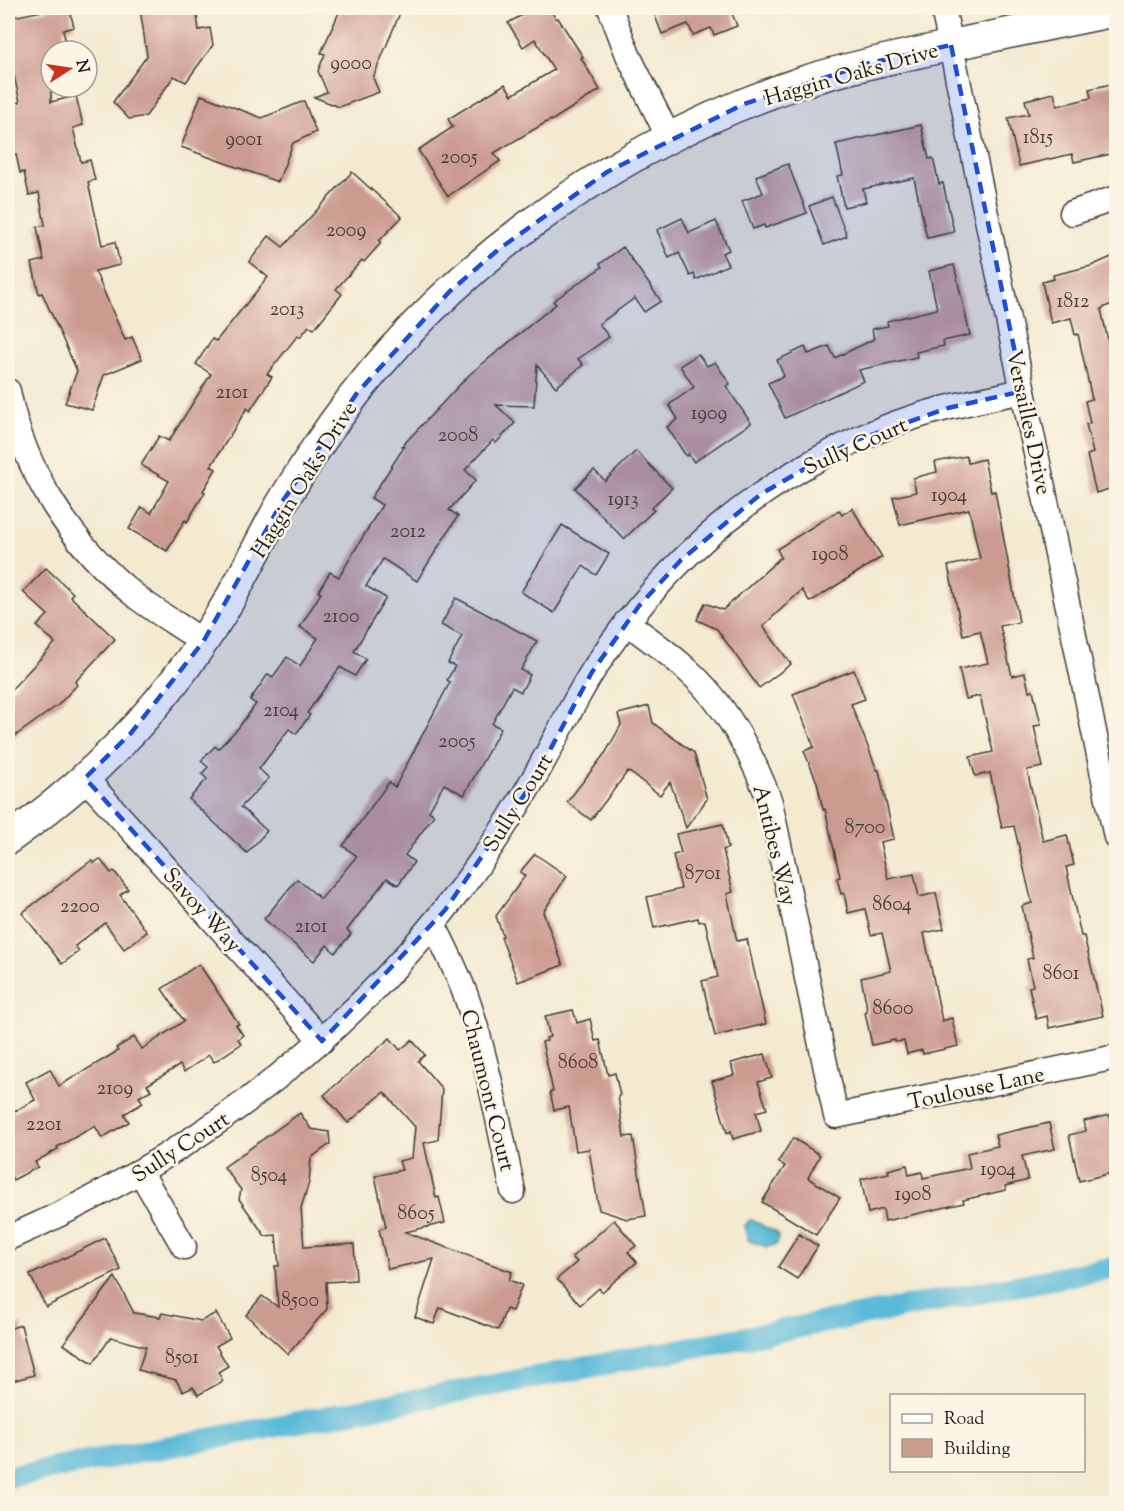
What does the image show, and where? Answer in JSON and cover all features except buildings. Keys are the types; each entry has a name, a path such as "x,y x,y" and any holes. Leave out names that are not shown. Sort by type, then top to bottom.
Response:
{"street":[{"path":"610,8 628,55 669,138"},
{"name":"Versailles Drive","path":"943,8 1116,837"},
{"name":"Haggin Oaks Drive","path":"8,839 85,778 138,725 172,684 224,609 282,502 318,446 357,393 400,343 449,292 499,249 552,209 607,172 669,138 744,104 806,81 870,63 1116,11"},
{"path":"1072,213 1116,198"},
{"path":"8,391 23,443 38,477 56,508 78,538 106,570 139,598 203,642"},
{"name":"Sully Court","path":"8,1238 57,1217 141,1173 214,1126 322,1041 389,974 433,924 490,848 531,784 592,672 626,622 681,560 720,525 761,494 805,466 851,442 899,423 948,408 1023,391"},
{"name":"Antibes Way","path":"626,622 686,668 711,694 735,727 755,763 770,802 836,1116"},
{"name":"Savoy Way","path":"85,778 322,1041"},
{"name":"Chaumont Court","path":"433,924 469,1005 484,1053 513,1191"},
{"name":"Toulouse Lane","path":"836,1116 1116,1058"},
{"path":"141,1173 184,1247"}],"highlighted area":[{"path":"951,45 1023,391 948,408 851,442 761,494 681,560 639,606 592,672 531,785 445,910 322,1041 85,778 131,733 203,642 282,502 357,393 449,292 499,249 607,172 744,104 870,63"}],"water":[{"path":"750,1220 775,1231 778,1236 776,1245 767,1247 749,1241 744,1227"}],"waterway":[{"path":"8,1477 1116,1267"}]}
